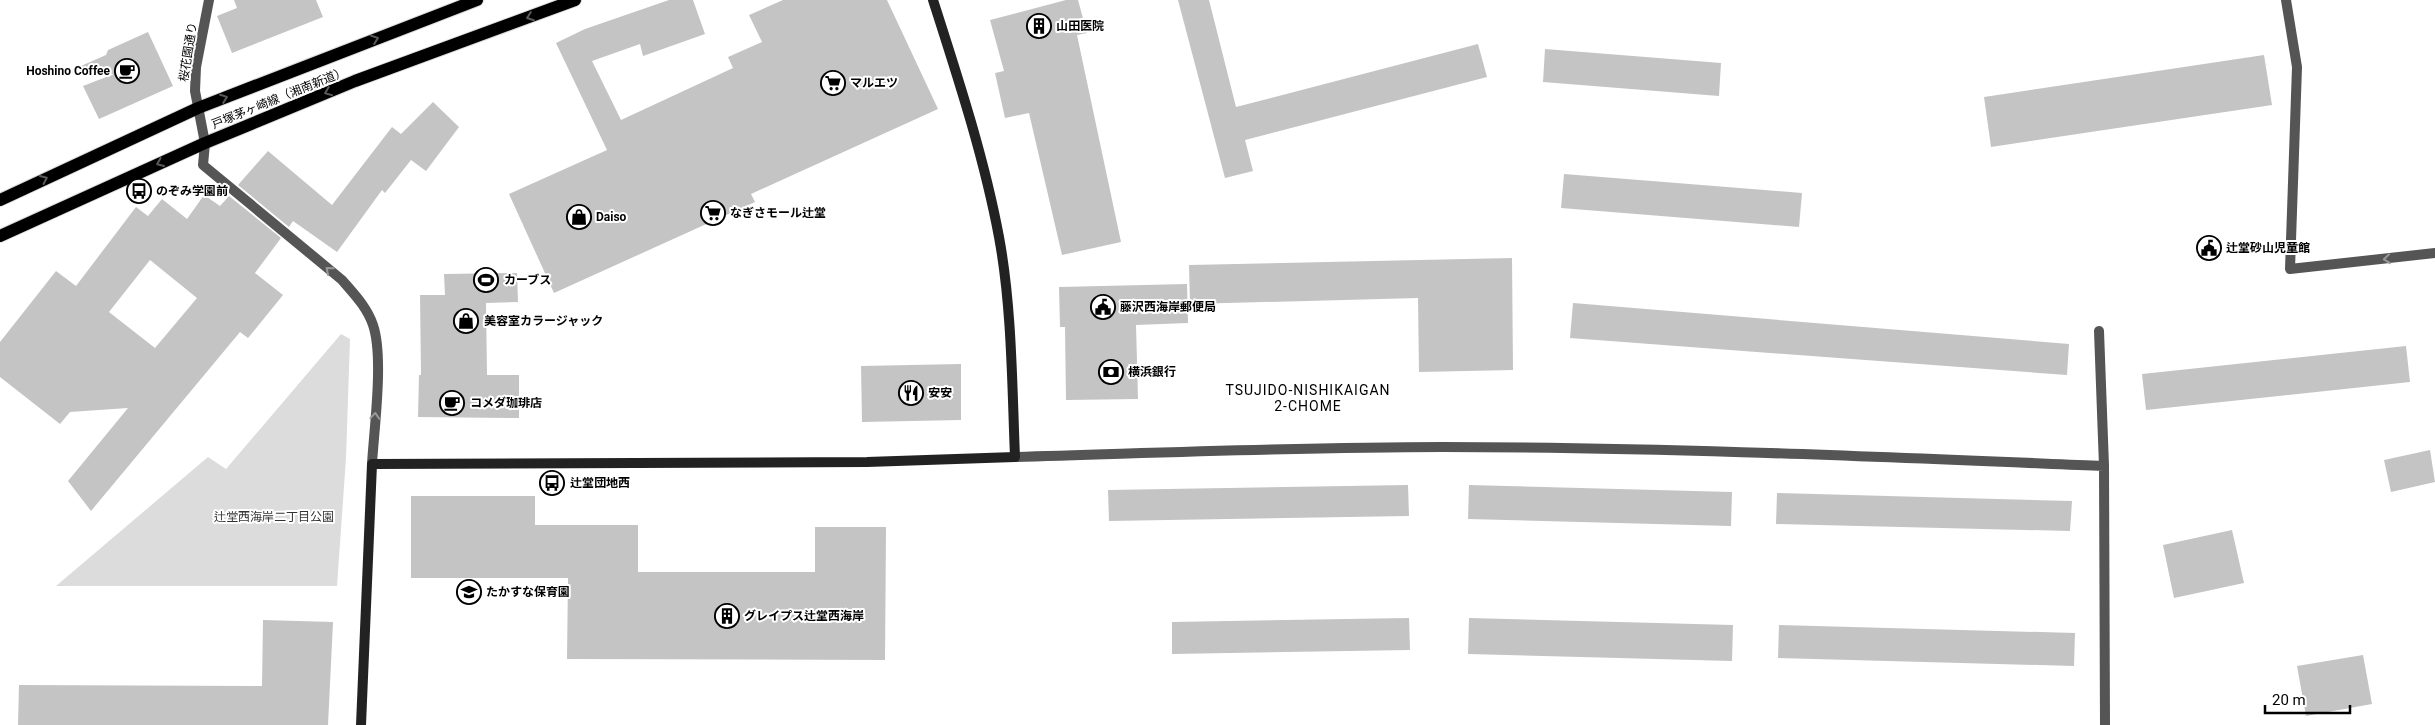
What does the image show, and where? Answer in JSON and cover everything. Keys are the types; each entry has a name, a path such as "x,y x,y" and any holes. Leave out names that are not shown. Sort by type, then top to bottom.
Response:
{"main road":[{"name":"戸塚茅ヶ崎線（湘南新道）","path":"0,200 198,108 477,0"},
{"name":"戸塚茅ヶ崎線（湘南新道）","path":"0,236 205,143 355,81 576,0"}],"street":[{"name":"桜花園通り","path":"209,0 196,67 195,91 205,143 203,165 342,280 358,297 368,313 373,325 376,342 377,394 372,464"},
{"path":"933,0 969,116 999,238 1011,345 1015,456"},
{"path":"2286,0 2296,67 2290,269 2435,253"},
{"path":"2099,331 2104,466 2105,725"},
{"path":"361,725 372,464 857,462 1015,456 1438,447 1810,454 2104,466"}],"green space":[{"name":"辻堂西海岸二丁目公園","path":"341,334 350,339 346,458 337,586 56,586 208,457 226,469"}],"building":[{"path":"234,0 316,0 323,17 232,53 217,16 237,8"},
{"path":"669,0 693,0 705,34 643,56 640,44 592,61 621,120 733,68 728,57 762,42 749,15 783,0 887,0 938,109 751,194 755,202 554,293 509,194 607,150 556,43 585,29"},
{"path":"1066,0 1078,0 1087,33 1077,35 1121,242 1062,255 1029,113 1005,118 995,73 1004,71 990,20"},
{"path":"1178,0 1209,0 1236,107 1478,44 1487,77 1245,140 1253,171 1225,178"},
{"name":"Hoshino Coffee","path":"148,32 173,86 99,119 83,86 114,74 65,73 106,55 108,50"},
{"path":"1545,49 1721,63 1719,96 1543,82"},
{"path":"2264,55 2272,105 1991,147 1984,97"},
{"path":"433,102 459,127 426,171 411,160 385,193 382,190 337,252 293,221 289,227 238,185 268,151 332,205 392,127 401,134"},
{"path":"1564,174 1802,193 1799,227 1561,208"},
{"path":"204,195 220,206 229,196 281,238 255,273 283,295 248,338 240,332 91,511 68,481 128,408 70,412 60,424 0,377 0,342 56,271 76,286 136,207 148,216 162,199 187,219","holes":["150,260 197,298 155,348 109,312"]},
{"path":"1512,258 1513,370 1419,372 1418,298 1190,304 1189,265"},
{"path":"517,273 518,302 486,303 487,375 519,375 519,418 418,417 419,375 421,375 420,295 445,295 444,274"},
{"path":"1187,284 1188,323 1136,325 1138,399 1066,400 1065,327 1060,327 1059,287"},
{"path":"1573,303 2069,344 2067,375 1570,338"},
{"path":"2406,346 2410,382 2146,410 2142,374"},
{"name":"安安","path":"961,364 961,420 862,422 861,366"},
{"path":"2430,450 2435,482 2391,492 2384,460"},
{"path":"1408,485 1409,516 1109,521 1108,490"},
{"path":"1469,485 1732,492 1731,526 1468,519"},
{"path":"1777,493 2072,501 2070,531 1776,524"},
{"name":"グレイプス辻堂西海岸","path":"411,496 535,496 535,525 638,525 638,572 815,572 815,527 886,527 885,660 567,659 568,578 411,578"},
{"path":"2232,530 2244,583 2174,598 2163,545"},
{"path":"1409,618 1410,650 1172,654 1172,622"},
{"path":"1469,618 1733,625 1732,661 1468,654"},
{"path":"263,620 333,622 328,725 18,725 19,685 262,686"},
{"path":"1779,625 2075,633 2074,666 1778,658"},
{"path":"2363,655 2372,704 2306,716 2297,666"}],"place":[{"name":"山田医院","path":"1039,26"},
{"name":"Hoshino Coffee","path":"127,71"},
{"name":"マルエツ","path":"833,83"},
{"name":"のぞみ学園前","path":"139,191"},
{"name":"なぎさモール辻堂","path":"713,213"},
{"name":"Daiso","path":"579,217"},
{"name":"辻堂砂山児童館","path":"2209,248"},
{"name":"カーブス","path":"486,280"},
{"name":"藤沢西海岸郵便局","path":"1103,307"},
{"name":"美容室カラージャック","path":"466,321"},
{"name":"横浜銀行","path":"1111,372"},
{"name":"安安","path":"911,393"},
{"name":"コメダ珈琲店","path":"452,403"},
{"name":"辻堂団地西","path":"552,483"},
{"name":"たかすな保育園","path":"469,592"},
{"name":"グレイプス辻堂西海岸","path":"727,616"}],"district":[{"name":"TSUJIDO-NISHIKAIGAN 2-CHOME","path":"1308,398"}]}
